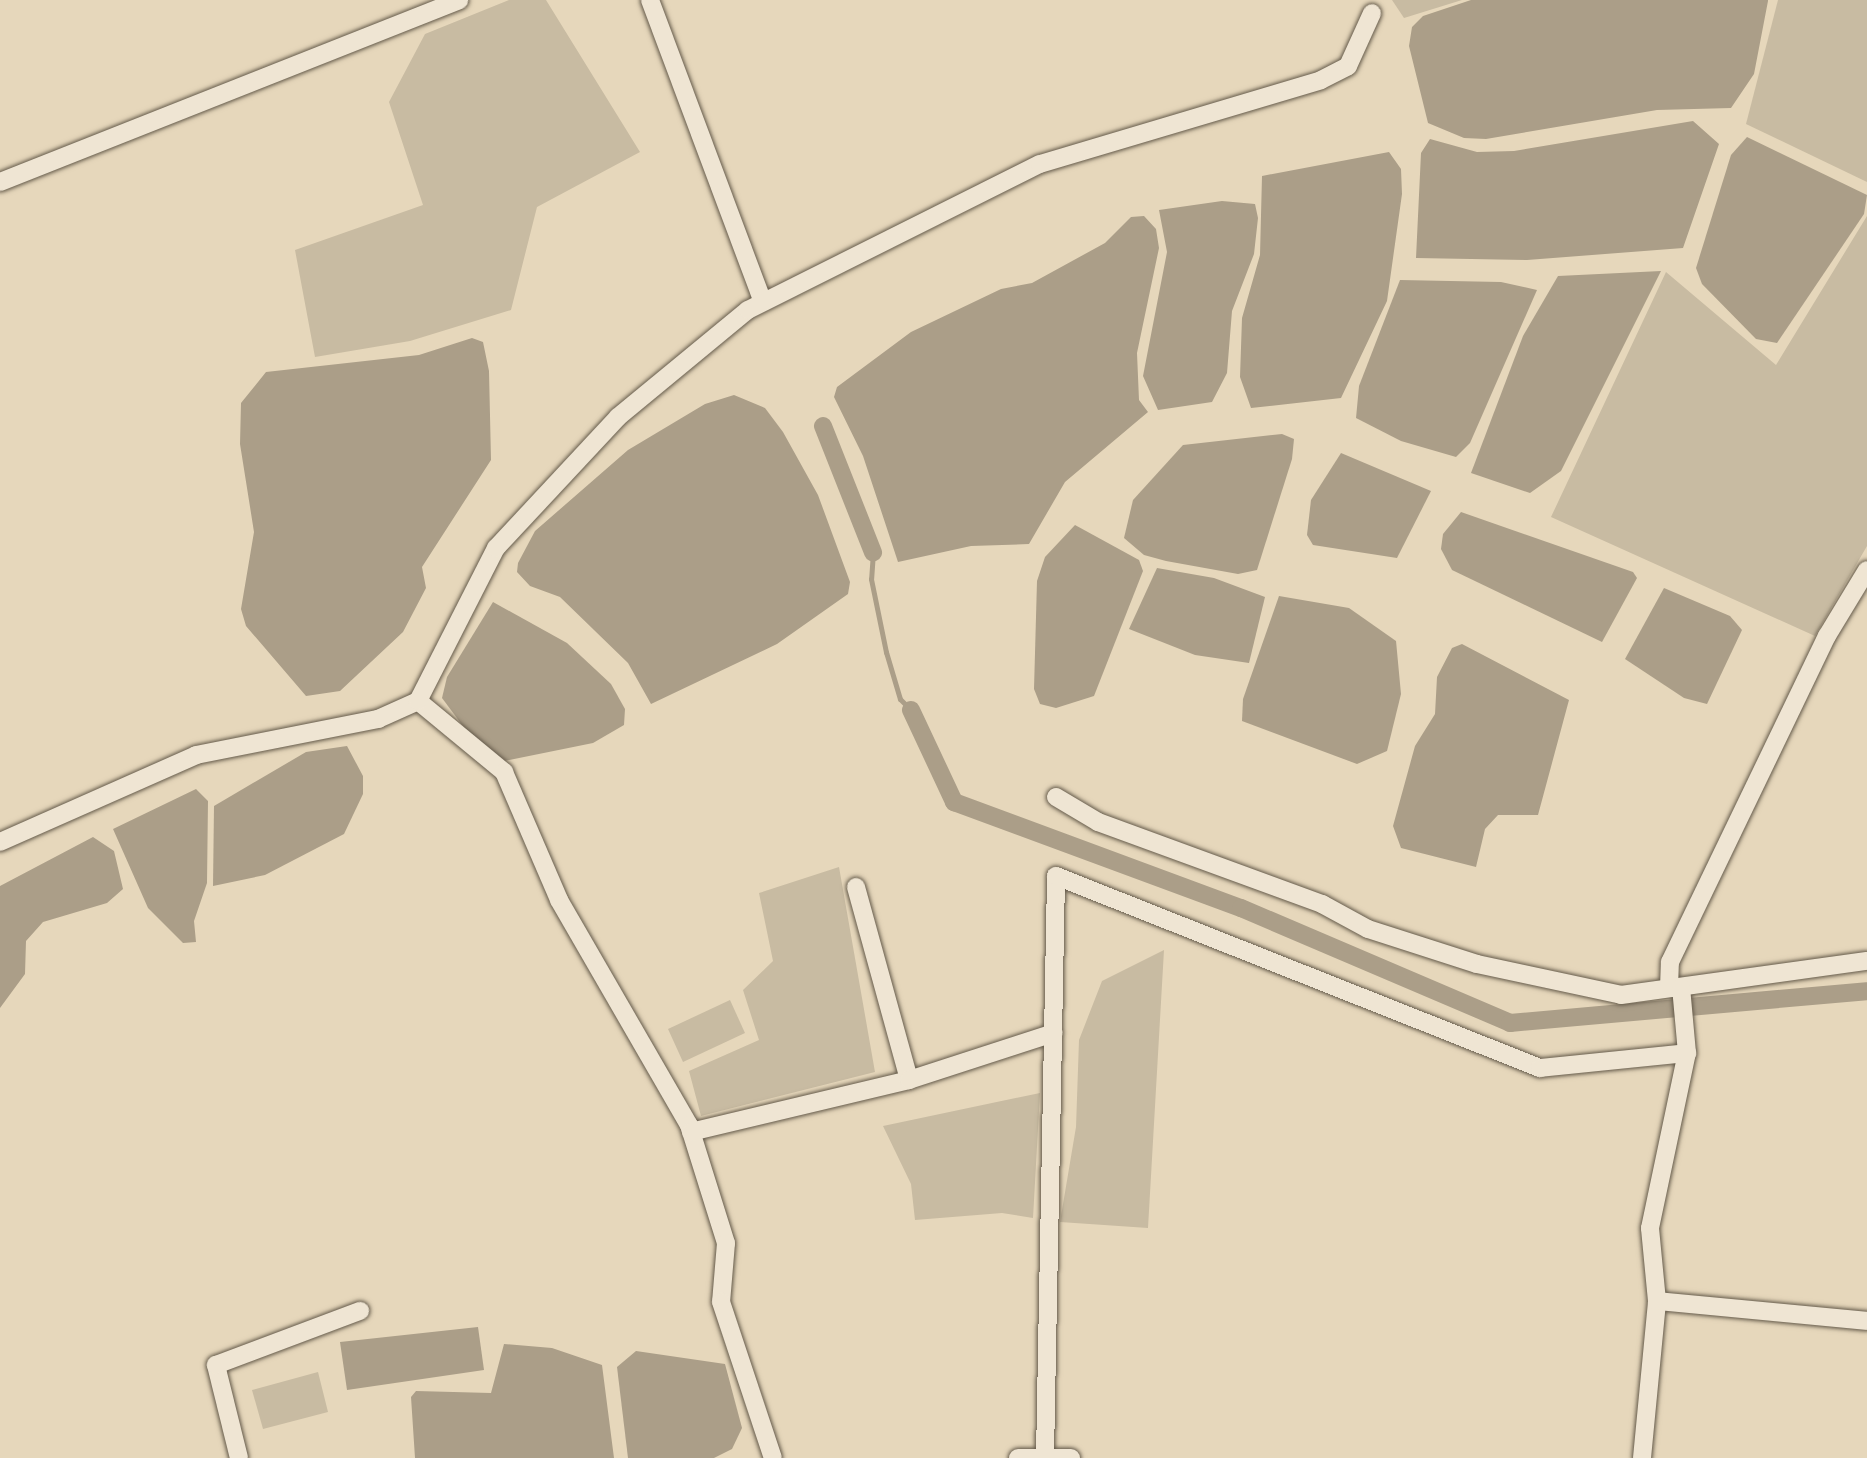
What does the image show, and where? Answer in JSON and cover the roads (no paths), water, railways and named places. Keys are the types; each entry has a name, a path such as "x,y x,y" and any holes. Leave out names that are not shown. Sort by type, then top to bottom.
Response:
{"street":[{"path":"0,182 460,0"},
{"path":"650,0 763,302"},
{"path":"0,842 196,755 378,719 418,702 496,548 618,418 763,302 1040,164 1321,80 1348,66 1372,13"},
{"path":"1642,1458 1657,1301 1650,1228 1687,1052 1670,962 1827,636 1867,570"},
{"path":"418,702 504,772 558,900 691,1132 726,1243 722,1302 774,1458"},
{"path":"1056,796 1098,822 1322,904 1368,929 1477,964 1621,995 1677,993 1867,961"},
{"path":"1046,1456 1056,876 1540,1068 1687,1052"},
{"path":"856,888 909,1080"},
{"path":"691,1132 909,1080 1054,1033"},
{"path":"1657,1301 1867,1321"},
{"path":"239,1458 216,1365 229,1354 360,1311"},
{"path":"1018,1458 1071,1458"}],"waterway":[{"path":"823,426 873,552"},
{"path":"873,552 871,579 886,652 900,699 911,710"},
{"path":"911,710 954,802 1241,908 1510,1023 1867,991"}]}
